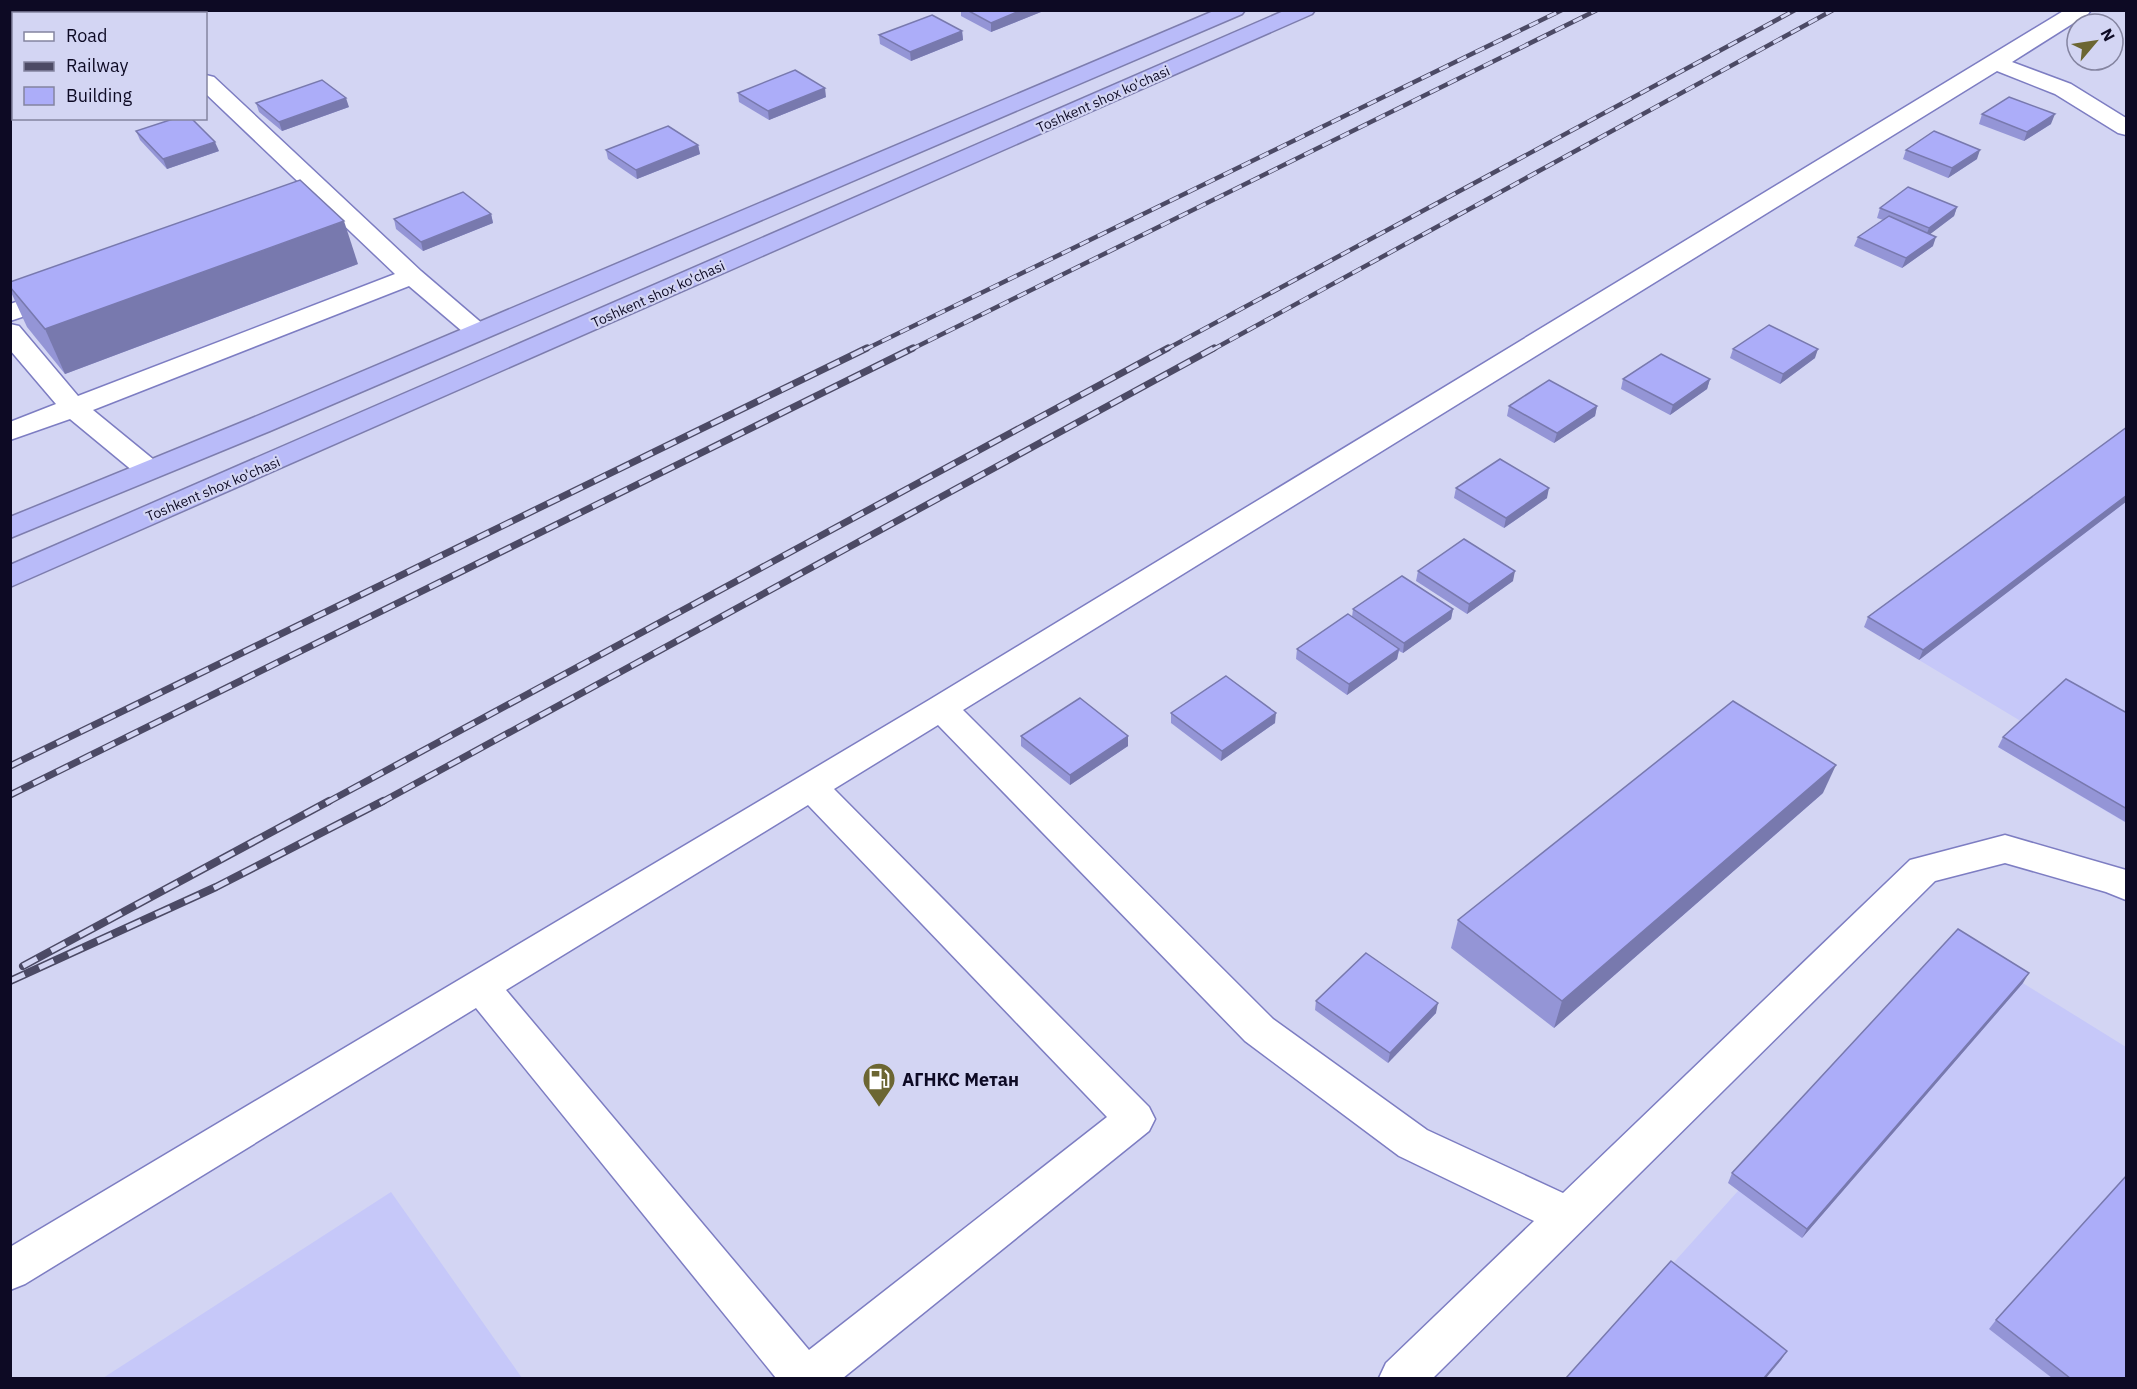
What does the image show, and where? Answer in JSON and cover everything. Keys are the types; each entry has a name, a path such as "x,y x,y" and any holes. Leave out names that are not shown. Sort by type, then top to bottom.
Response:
{"highway":[{"name":"Toshkent shox ko'chasi","path":"10,528 260,425 1235,10"},
{"name":"Toshkent shox ko'chasi","path":"10,577 1305,10"},
{"path":"260,425 282,426 297,433 297,443 288,457"}],"street":[{"path":"10,1270 941,708 2081,10"},
{"path":"1995,63 2062,89 2127,128"},
{"path":"207,83 317,202 478,331"},
{"path":"10,432 412,276"},
{"path":"10,313 87,285"},
{"path":"10,332 73,407 149,470"},
{"path":"941,708 1259,1030 1413,1143 1569,1217"},
{"path":"809,1378 1135,1119 811,787"},
{"path":"1402,1378 1923,870 2005,849 2118,881 2127,886"},
{"path":"480,986 804,1378"}],"shaded area":[{"path":"2126,501 2126,823 1998,747 2024,723 1919,660"},
{"path":"1952,939 2126,1047 2126,1378 1570,1378 1738,1191"},
{"path":"391,1192 522,1378 103,1378"}],"building":[{"path":"967,10 1022,10 991,23"},
{"path":"932,15 962,31 910,52 879,35"},
{"path":"12,32 12,48 10,47 10,33"},
{"path":"795,70 825,88 768,111 738,93"},
{"path":"322,80 346,98 279,122 256,103"},
{"path":"2009,97 2055,114 2027,132 1982,114"},
{"path":"170,120 193,120 215,142 163,159 136,131"},
{"path":"668,126 698,145 636,170 606,150"},
{"path":"1934,131 1980,150 1952,168 1906,150"},
{"path":"300,180 344,221 45,329 10,287 10,282"},
{"path":"1908,187 1957,207 1929,228 1880,208"},
{"path":"463,192 491,214 421,242 394,219"},
{"path":"1889,216 1936,237 1906,258 1858,237"},
{"path":"1769,325 1818,349 1783,374 1733,349"},
{"path":"1661,354 1710,379 1673,405 1623,379"},
{"path":"1549,380 1597,406 1557,433 1509,406"},
{"path":"2127,427 2127,495 1923,650 1868,617"},
{"path":"1500,459 1549,488 1506,518 1456,488"},
{"path":"1464,539 1515,571 1469,604 1418,571"},
{"path":"1402,576 1453,609 1404,643 1353,609"},
{"path":"1348,614 1399,649 1349,684 1297,649"},
{"path":"1226,676 1276,713 1222,751 1171,713"},
{"path":"2066,679 2127,713 2127,809 2003,737"},
{"path":"1080,698 1128,736 1070,775 1021,736"},
{"path":"1733,701 1836,765 1562,1001 1458,920"},
{"path":"1958,929 2029,973 1807,1229 1732,1173"},
{"path":"1366,953 1438,1003 1390,1053 1316,1001"},
{"path":"2127,1175 2127,1378 2070,1378 1996,1320"},
{"path":"1671,1261 1787,1351 1764,1378 1566,1378"}],"railway":[{"path":"864,350 1562,10"},
{"path":"910,350 1597,10"},
{"path":"1165,350 1795,10"},
{"path":"1212,350 1833,10"},
{"path":"10,766 867,348"},
{"path":"10,795 913,348"},
{"path":"326,803 1168,348"},
{"path":"380,803 1214,348"},
{"path":"23,966 329,801"},
{"path":"10,981 216,887 383,801"}],"place":[{"name":"АГНКС Метан","path":"879,1108"}]}
